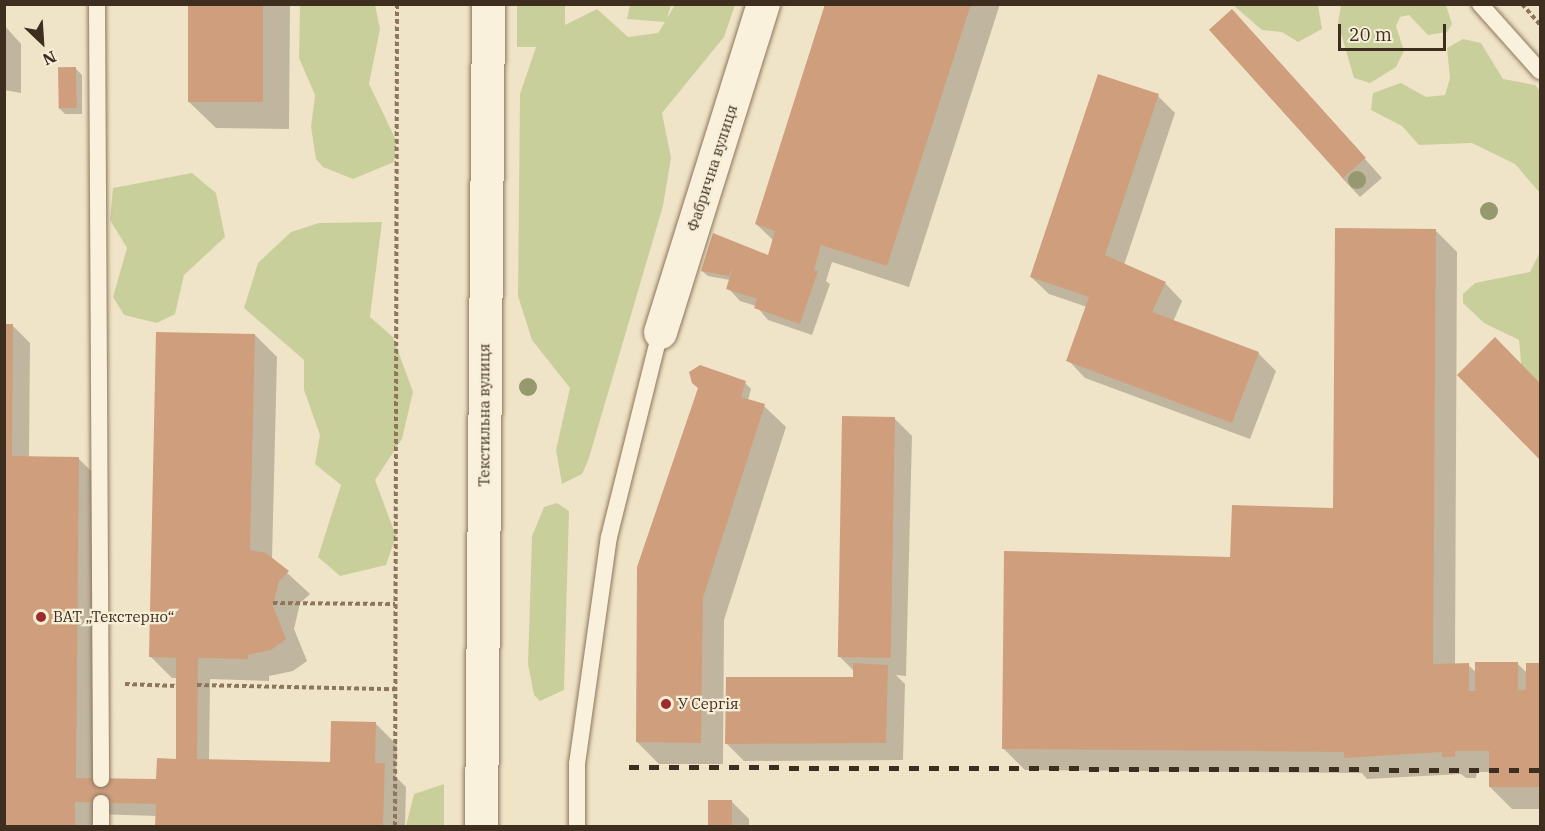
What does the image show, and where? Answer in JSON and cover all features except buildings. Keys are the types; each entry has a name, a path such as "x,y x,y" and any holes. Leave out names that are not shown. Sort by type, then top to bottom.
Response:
{"street":[{"name":"Текстильна вулиця","path":"481,826 488,4"},
{"name":"Фабрична вулиця","path":"660,332 763,4"}],"lane":[{"path":"97,4 101,778"},
{"path":"1480,4 1540,71"},
{"path":"577,826 578,764 609,537 660,332"},
{"path":"101,803 101,826"}],"path":[{"path":"396,826 394,689 397,4"},
{"path":"1522,4 1540,26"},
{"path":"273,603 395,604"},
{"path":"100,684 177,686"},
{"path":"197,685 394,689"}],"green space":[{"path":"300,5 375,5 380,29 369,84 396,140 394,162 353,179 323,167 316,159 311,127 315,95 299,58"},
{"path":"517,5 565,5 565,25 597,9 628,37 658,33 665,22 627,19 630,5 671,5 667,18 675,5 735,5 724,37 662,113 671,158 663,206 588,461 582,474 562,484 556,450 570,388 532,340 518,296 520,94 536,47 517,47"},
{"path":"1233,5 1318,5 1322,29 1298,42 1282,32 1262,30"},
{"path":"1341,5 1446,5 1452,24 1447,32 1428,35 1409,15 1400,17 1396,26 1404,51 1396,67 1370,83 1354,78 1338,23"},
{"path":"1463,39 1481,43 1503,79 1535,85 1540,91 1540,193 1515,164 1472,143 1419,145 1402,126 1371,110 1373,93 1401,83 1426,97 1445,95 1450,78 1447,48"},
{"path":"192,173 216,193 225,237 184,275 175,314 157,323 124,315 113,297 127,248 110,220 113,188"},
{"path":"382,222 370,317 393,337 413,392 402,439 375,480 396,536 386,565 340,576 318,557 341,485 315,464 320,435 304,390 304,360 244,308 258,263 291,232 319,223"},
{"path":"1540,252 1540,381 1530,390 1523,385 1519,340 1484,323 1463,303 1463,294 1475,283 1530,272"},
{"path":"557,503 569,511 564,690 540,701 534,695 528,664 532,536 544,507"},
{"path":"444,784 444,826 406,826 414,794"}],"railway":[{"path":"629,767 1540,770"}],"place":[{"name":"ВАТ „Текстерно“","path":"41,617"},
{"name":"У Сергія","path":"666,704"}]}
